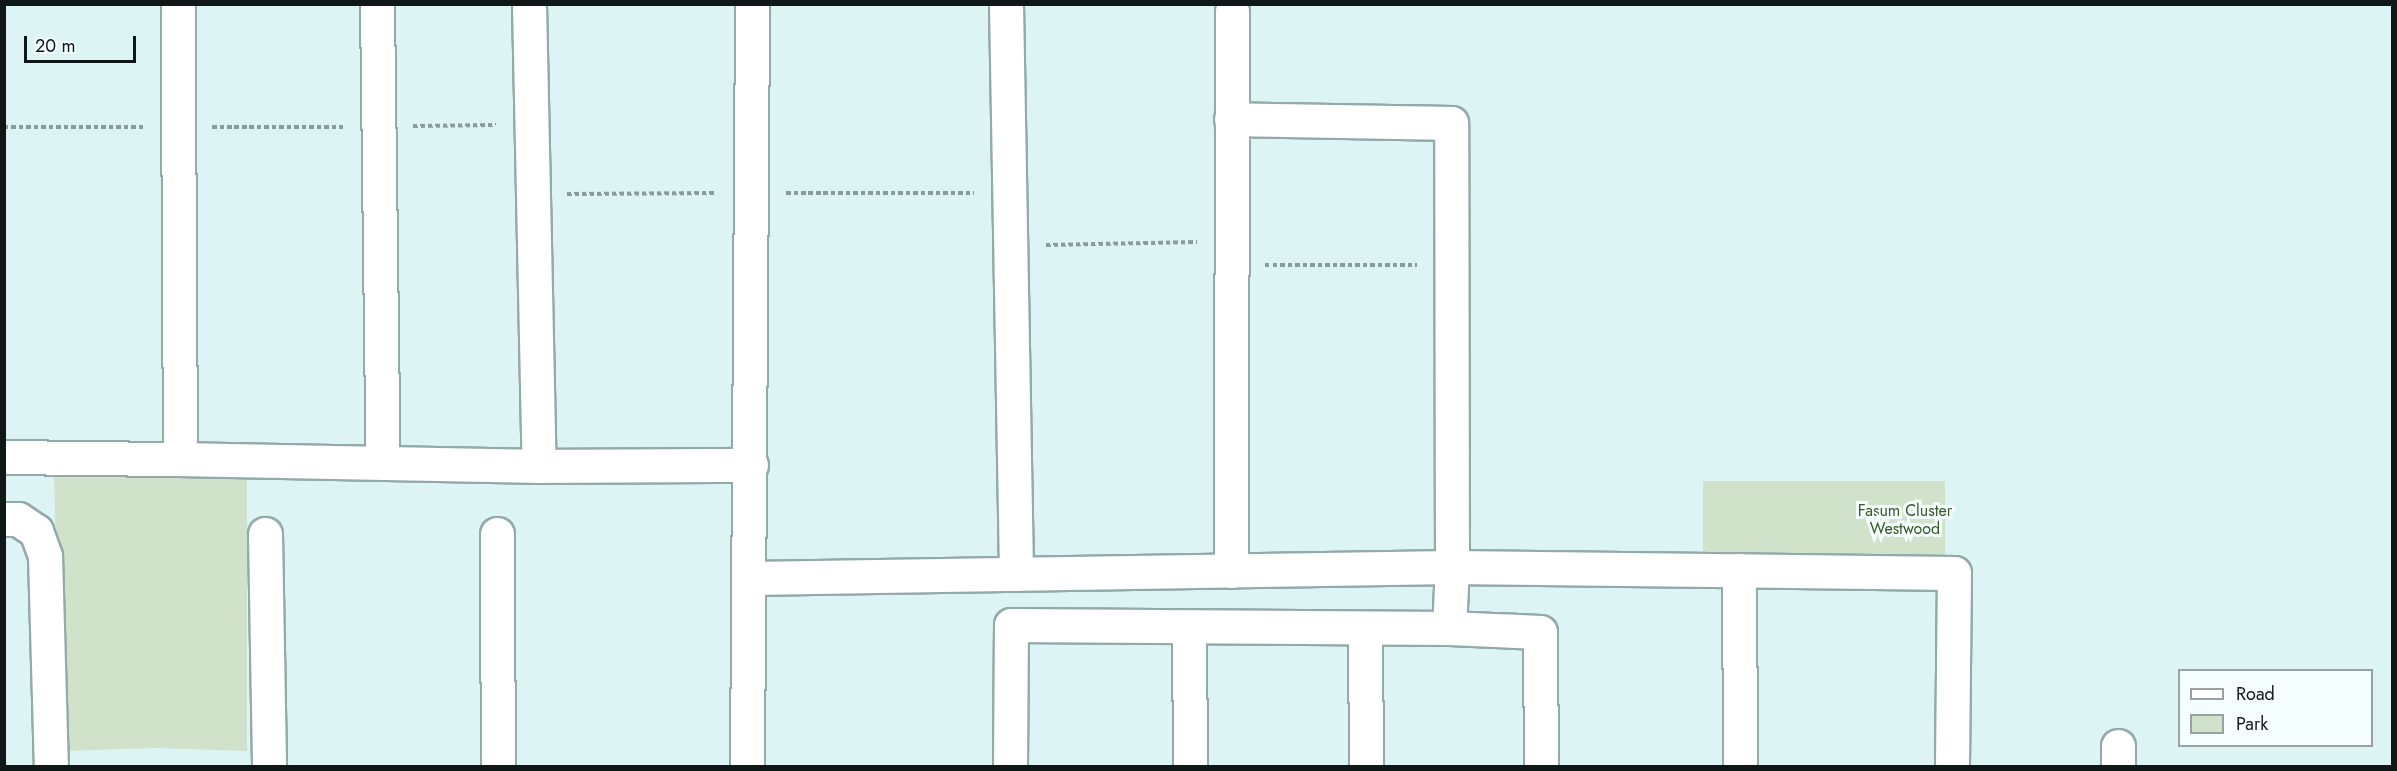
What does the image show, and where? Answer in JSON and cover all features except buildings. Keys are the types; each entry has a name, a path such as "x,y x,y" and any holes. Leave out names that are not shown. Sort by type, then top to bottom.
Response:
{"street":[{"path":"178,4 180,459"},
{"path":"377,4 383,463"},
{"path":"529,4 539,466"},
{"path":"747,766 751,465 752,4"},
{"path":"1006,4 1016,574"},
{"path":"1231,571 1232,11"},
{"path":"1231,119 1450,123 1452,567 1449,628"},
{"path":"4,457 539,466 751,465"},
{"path":"4,519 18,519 36,531 45,556 51,766"},
{"path":"265,534 269,766"},
{"path":"497,534 498,766"},
{"path":"750,578 1452,567 1954,573 1952,766"},
{"path":"1739,570 1740,766"},
{"path":"1010,766 1011,625 1449,628 1540,632 1541,766"},
{"path":"1189,627 1190,766"},
{"path":"1365,628 1366,766"}],"path":[{"path":"4,127 378,127 532,124"},
{"path":"1012,246 1232,253 1451,265"}],"green space":[{"path":"247,475 247,751 156,748 62,751 54,476"},
{"name":"Fasum Cluster Westwood","path":"1703,481 1945,481 1945,557 1703,557"}]}
